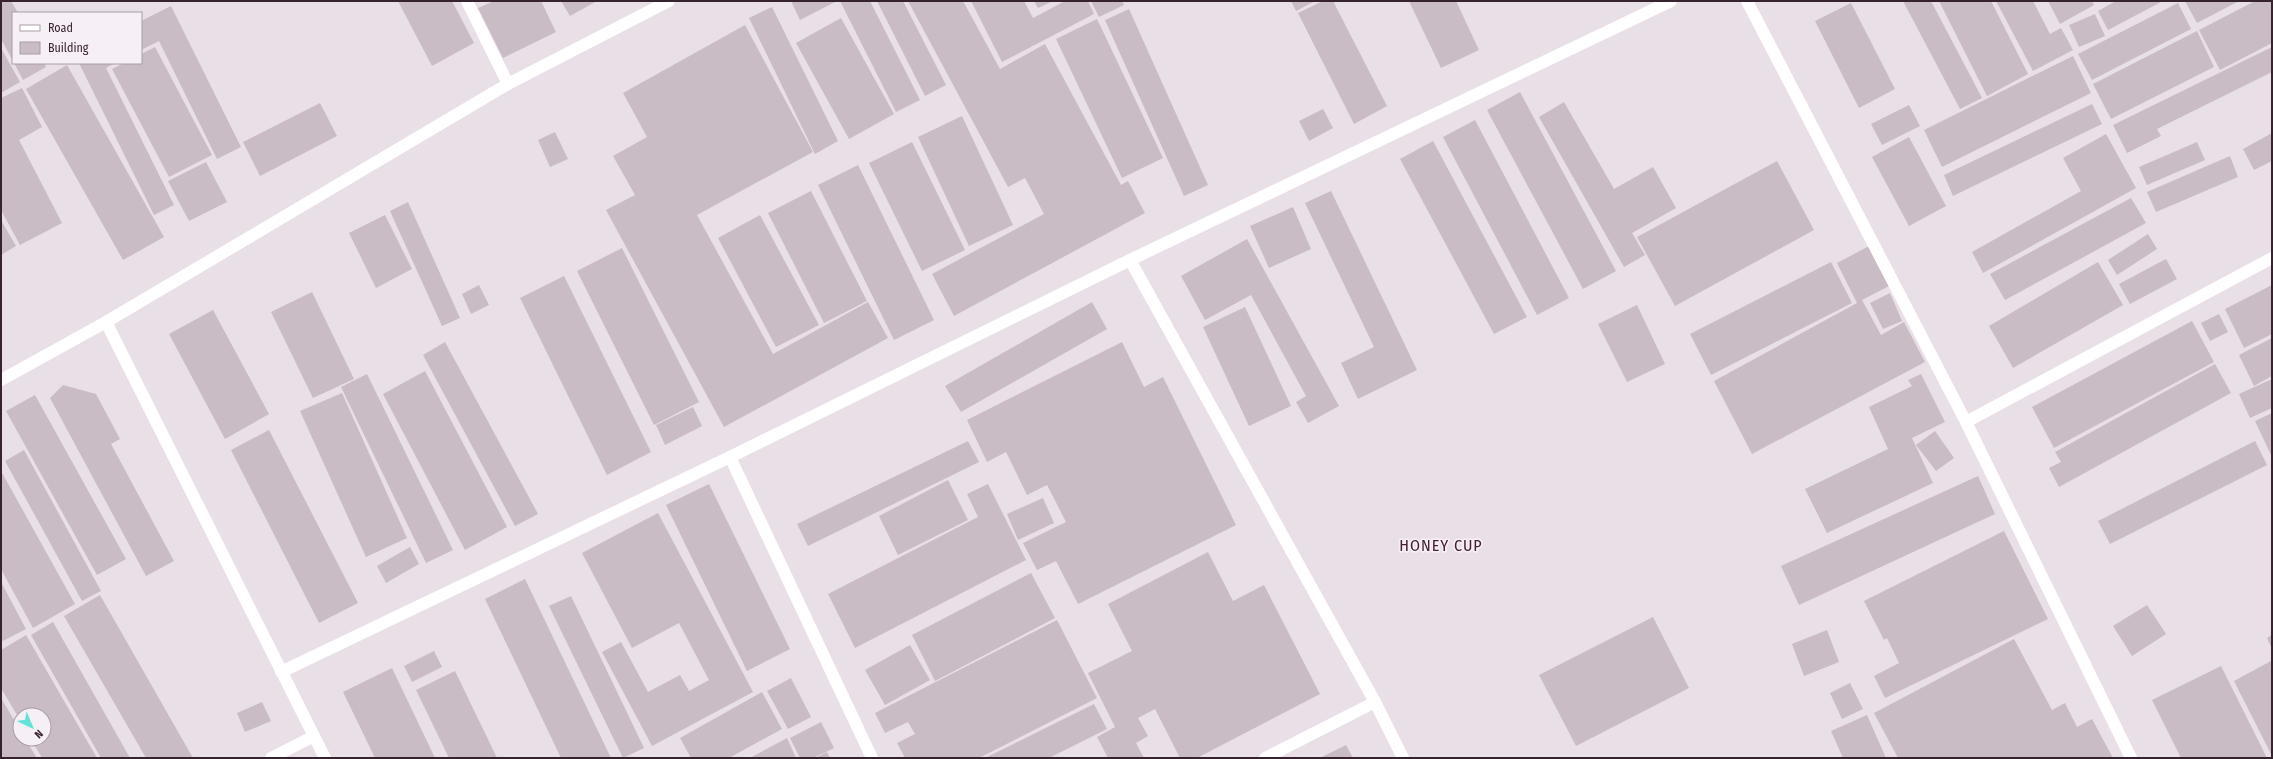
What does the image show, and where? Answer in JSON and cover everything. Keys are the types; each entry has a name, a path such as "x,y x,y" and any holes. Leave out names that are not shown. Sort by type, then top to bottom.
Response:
{"street":[{"path":"468,1 508,84"},
{"path":"1,380 106,322 508,84 669,1"},
{"path":"281,672 730,457 1130,260 1670,1"},
{"path":"1748,1 1966,422 2132,758"},
{"path":"1966,422 2272,258"},
{"path":"1130,260 1376,702 1403,758"},
{"path":"106,322 325,758"},
{"path":"730,457 872,758"},
{"path":"1265,758 1376,702"},
{"path":"272,758 314,736"}],"building":[{"path":"1,1 11,1 17,12 12,12 12,59 1,39"},
{"path":"398,1 452,1 474,43 432,66"},
{"path":"494,1 541,1 556,32 503,58 478,8"},
{"path":"561,1 597,1 570,16"},
{"path":"791,1 837,1 800,20"},
{"path":"840,1 870,1 920,100 896,112"},
{"path":"877,1 903,1 946,85 925,96"},
{"path":"908,1 963,1 1000,69 1045,44 1121,185 1128,181 1145,213 954,316 932,274 1044,214 1025,178 1008,187"},
{"path":"971,1 1024,1 1033,18 1065,1 1088,1 1094,14 1002,62"},
{"path":"1034,1 1053,1 1038,8"},
{"path":"1091,1 1122,1 1124,5 1099,17"},
{"path":"1291,1 1315,1 1296,11"},
{"path":"1323,1 1333,1 1387,106 1354,124 1298,13"},
{"path":"1409,1 1456,1 1479,50 1441,68"},
{"path":"1903,1 1931,1 1982,98 1960,109"},
{"path":"1939,1 1991,1 2028,74 1987,96"},
{"path":"1996,1 2033,1 2050,34 2061,28 2073,50 2033,71"},
{"path":"2048,1 2092,1 2094,5 2060,24"},
{"path":"2116,1 2163,1 2108,30 2098,11"},
{"path":"2185,1 2239,1 2197,23"},
{"path":"2255,1 2272,1 2272,43 2220,70 2199,30"},
{"path":"1851,3 1895,89 1859,108 1815,21"},
{"path":"2178,3 2191,29 2092,80 2078,54"},
{"path":"171,6 241,147 217,159 159,41 142,50 142,20"},
{"path":"772,7 838,141 815,154 749,18"},
{"path":"1129,9 1208,185 1184,196 1105,20"},
{"path":"2095,14 2105,36 2079,47 2069,25"},
{"path":"841,18 894,114 849,139 796,43"},
{"path":"1097,19 1163,158 1122,178 1056,39"},
{"path":"745,25 813,152 697,215 773,354 868,302 888,338 724,427 606,210 635,195 613,156 647,137 623,93"},
{"path":"2197,31 2214,67 2111,119 2093,84"},
{"path":"155,47 212,155 169,177 112,69 122,64 142,64 142,54"},
{"path":"2272,47 2272,72 2157,129 2161,136 2127,153 2113,125"},
{"path":"1,48 20,82 1,93"},
{"path":"2073,56 2091,93 1942,167 1924,130"},
{"path":"15,64 44,64 46,67 23,80"},
{"path":"79,64 113,64 106,68 174,205 154,215"},
{"path":"67,65 164,237 123,260 26,89"},
{"path":"22,88 42,127 19,140 62,223 20,245 1,210 1,98"},
{"path":"1520,92 1616,271 1583,289 1487,110"},
{"path":"1564,102 1614,189 1653,167 1676,208 1632,233 1645,255 1624,267 1539,117"},
{"path":"320,103 337,136 260,176 243,142"},
{"path":"2092,104 2102,124 1953,196 1944,175"},
{"path":"1909,105 1920,126 1882,145 1871,124"},
{"path":"1323,109 1333,128 1309,141 1299,121"},
{"path":"962,116 1013,225 969,246 918,137"},
{"path":"1475,120 1569,298 1537,315 1443,137"},
{"path":"555,132 568,159 550,167 538,140"},
{"path":"2272,133 2272,161 2254,170 2243,149"},
{"path":"2106,134 2136,188 1983,273 1972,252 2081,191 2063,158"},
{"path":"1909,137 1946,206 1909,226 1872,157"},
{"path":"1433,141 1527,317 1494,334 1400,159"},
{"path":"912,142 965,250 922,271 869,163"},
{"path":"2197,142 2205,160 2147,185 2139,167"},
{"path":"2230,156 2238,177 2156,212 2147,192"},
{"path":"1777,161 1814,230 1675,306 1637,237"},
{"path":"206,162 227,202 189,221 168,181"},
{"path":"858,165 934,320 894,340 818,185"},
{"path":"811,191 867,301 824,323 768,213"},
{"path":"1331,191 1417,370 1358,399 1341,363 1374,347 1305,203"},
{"path":"2131,198 2146,223 2005,300 1990,274"},
{"path":"408,202 460,318 442,326 390,211"},
{"path":"1293,207 1311,249 1269,268 1250,226"},
{"path":"385,215 412,269 376,288 349,233"},
{"path":"760,215 819,325 776,347 718,238"},
{"path":"1,220 16,246 1,255"},
{"path":"2148,234 2157,249 2117,275 2108,260"},
{"path":"1247,239 1339,406 1308,423 1296,402 1306,396 1251,295 1205,320 1181,276"},
{"path":"1873,244 1893,284 1862,300 1881,335 1904,322 1925,362 1752,454 1714,381 1857,303 1837,263"},
{"path":"622,248 699,402 654,425 577,271"},
{"path":"2166,259 2177,279 2130,304 2119,284"},
{"path":"1831,262 1852,303 1711,375 1690,334"},
{"path":"2098,262 2123,305 2013,368 1989,326"},
{"path":"564,276 651,452 607,475 520,298"},
{"path":"479,285 489,305 471,314 462,294"},
{"path":"2272,285 2272,334 2244,348 2225,309"},
{"path":"312,292 354,379 313,398 271,312"},
{"path":"1890,293 1902,321 1883,329 1870,303"},
{"path":"1092,302 1107,329 961,412 945,386"},
{"path":"1637,305 1665,364 1627,382 1598,324"},
{"path":"1245,307 1291,406 1249,426 1203,327"},
{"path":"213,310 269,414 225,439 169,334"},
{"path":"2219,314 2228,332 2210,341 2201,323"},
{"path":"2192,321 2214,362 2054,448 2032,407"},
{"path":"2272,338 2272,376 2254,386 2239,355"},
{"path":"445,342 538,514 515,526 423,355"},
{"path":"1122,342 1144,387 1163,377 1236,525 1078,604 1056,561 1037,570 1023,543 1066,522 1047,485 1027,495 1006,452 987,462 967,420"},
{"path":"2215,364 2231,393 2059,487 2049,468 2061,462 2055,452"},
{"path":"425,371 507,527 465,550 383,394"},
{"path":"367,374 453,550 426,563 341,387"},
{"path":"1921,374 1945,422 1912,438 1933,483 1827,533 1805,489 1888,449 1869,407 1912,386 1908,380"},
{"path":"2272,379 2272,408 2250,418 2239,394"},
{"path":"63,385 96,394 120,439 111,444 174,561 146,576 50,398"},
{"path":"342,393 407,538 366,557 300,411"},
{"path":"35,395 126,559 97,575 6,411"},
{"path":"693,407 702,426 665,445 656,425"},
{"path":"2272,413 2272,457 2255,421"},
{"path":"269,430 358,603 319,623 231,450"},
{"path":"1935,431 1954,458 1936,471 1916,445"},
{"path":"968,441 979,462 808,546 797,524"},
{"path":"2255,441 2267,465 2110,544 2098,521"},
{"path":"24,450 101,591 82,601 5,461"},
{"path":"1,471 75,604 33,628 1,569"},
{"path":"1978,476 1995,514 1799,605 1781,566"},
{"path":"948,480 968,520 898,555 879,516"},
{"path":"709,484 790,649 747,671 666,505"},
{"path":"988,484 1026,560 855,648 828,594 978,517 967,494"},
{"path":"1043,498 1054,523 1018,540 1007,514"},
{"path":"658,513 753,692 652,746 602,652 621,642 648,692 680,675 689,691 709,680 679,623 632,648 582,553"},
{"path":"2004,531 2048,619 1885,698 1874,676 1899,663 1887,638 1884,640 1864,601"},
{"path":"410,547 419,564 386,583 377,566"},
{"path":"1208,552 1233,601 1264,585 1320,694 1197,758 1180,758 1155,709 1138,718 1148,736 1136,743 1144,758 1108,758 1097,737 1115,727 1088,673 1132,651 1108,604"},
{"path":"1031,573 1055,618 935,681 912,635"},
{"path":"525,579 611,758 561,758 485,599"},
{"path":"1,582 26,629 3,641 1,638"},
{"path":"100,595 193,758 146,758 64,616"},
{"path":"571,596 644,748 623,758 549,606"},
{"path":"2147,605 2166,634 2132,656 2113,626"},
{"path":"1653,617 1689,688 1576,746 1539,675"},
{"path":"1057,620 1097,698 979,758 905,758 897,743 915,734 908,722 885,733 875,713"},
{"path":"53,622 130,758 101,758 31,635"},
{"path":"1827,630 1839,662 1804,676 1792,644"},
{"path":"26,635 97,758 42,758 36,747 52,747 52,707 12,707 1,688 1,650"},
{"path":"2272,635 2272,649 2267,638"},
{"path":"2014,639 2052,710 2065,703 2077,727 2092,719 2113,758 1898,758 1874,713"},
{"path":"910,645 930,680 885,705 865,670"},
{"path":"434,651 442,667 412,682 404,666"},
{"path":"2271,661 2272,663 2272,756 2234,681"},
{"path":"2221,666 2267,758 2181,758 2152,700"},
{"path":"392,668 435,758 375,758 343,692"},
{"path":"455,671 497,758 449,758 416,690"},
{"path":"791,678 811,717 788,729 767,691"},
{"path":"1850,683 1863,709 1842,719 1830,693"},
{"path":"762,692 782,729 729,758 691,758 680,738"},
{"path":"1,698 12,717 12,747 30,747 37,758 1,758"},
{"path":"262,702 271,721 245,732 237,713"},
{"path":"1094,704 1107,729 1049,758 985,758"},
{"path":"1867,715 1886,758 1843,758 1831,731"},
{"path":"821,722 834,748 814,758 800,758 790,738"},
{"path":"787,738 796,758 750,758"},
{"path":"1346,745 1353,758 1320,758"},
{"path":"827,752 830,758 816,758"}],"district":[{"name":"HONEY CUP","path":"1441,545"}]}
